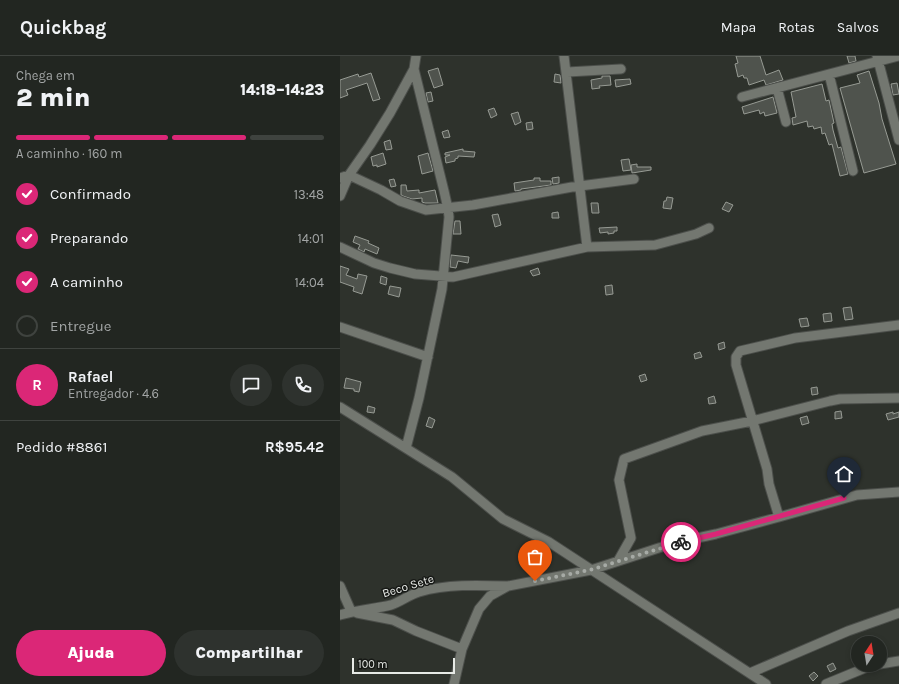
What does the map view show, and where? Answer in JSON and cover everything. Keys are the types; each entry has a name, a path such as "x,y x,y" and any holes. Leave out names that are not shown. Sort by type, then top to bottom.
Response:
{"street":[{"path":"564,56 588,247"},
{"path":"742,97 877,59 898,56"},
{"path":"340,196 344,176 370,145 390,113 414,69 418,57"},
{"path":"877,59 897,123 899,140"},
{"path":"406,448 419,398 444,277 448,209 414,69"},
{"path":"567,72 622,69"},
{"path":"828,74 853,171"},
{"path":"777,88 786,122"},
{"path":"344,176 381,190 400,201 426,210 448,209 580,186 634,179"},
{"path":"340,247 374,263 390,268 415,274 444,277 460,276 588,247 655,245 681,239 709,228"},
{"path":"779,517 736,364 736,357 740,351 795,338 899,325"},
{"path":"340,326 428,357"},
{"path":"618,561 631,538 618,480 624,458 702,431 752,421 840,399 899,398"},
{"path":"340,407 463,485 503,519 549,542 766,684"},
{"path":"454,684 462,649 474,620 483,604 490,596 508,586 590,570 674,543 716,534 856,495 899,492"},
{"name":"Beco Sete","path":"340,616 392,604 418,592 444,587 465,585 508,586"},
{"path":"340,586 352,612 394,620 416,631 462,649"},
{"path":"750,673 848,631 899,612"},
{"path":"887,663 899,661"},
{"path":"826,684 855,672"}],"building":[{"path":"736,56 760,56 766,75 779,70 783,80 766,85 764,80 749,85 747,78 744,78 743,75 738,77 735,64 738,63"},
{"path":"847,56 855,56 856,61 849,63"},
{"path":"438,68 443,85 434,88 428,71"},
{"path":"869,71 896,164 864,173 840,88 860,83 857,75"},
{"path":"371,73 380,99 373,101 367,83 346,90 348,95 340,98 340,80 358,74 359,77"},
{"path":"555,74 560,75 561,83 554,82"},
{"path":"602,76 610,76 611,85 599,86 600,88 592,89 591,80 602,78"},
{"path":"630,79 631,84 616,87 615,80"},
{"path":"897,83 899,94 893,95 891,84"},
{"path":"822,84 826,101 829,100 834,123 832,124 833,130 838,148 841,147 848,174 840,176 832,144 829,145 825,133 822,134 821,127 814,129 813,126 808,127 807,121 793,125 792,118 796,117 791,92"},
{"path":"431,92 433,101 428,102 426,93"},
{"path":"773,97 777,113 765,116 764,112 760,114 759,110 744,114 742,107"},
{"path":"494,108 497,115 491,118 488,110"},
{"path":"518,112 521,122 515,125 511,114"},
{"path":"532,122 533,129 527,130 526,123"},
{"path":"448,130 450,137 444,138 442,132"},
{"path":"390,140 392,149 386,150 384,142"},
{"path":"463,149 463,151 475,152 474,157 458,156 455,161 446,163 445,157 450,155 445,155 445,153"},
{"path":"383,153 386,164 377,167 377,165 373,166 371,157"},
{"path":"428,153 433,171 422,174 418,156"},
{"path":"629,159 631,170 623,171 621,160"},
{"path":"637,164 637,167 651,167 651,170 632,173 631,165"},
{"path":"559,177 559,183 553,184 552,178"},
{"path":"534,178 540,178 540,181 551,181 551,185 515,191 514,183 534,180"},
{"path":"394,179 396,186 391,187 389,180"},
{"path":"401,185 406,185 407,191 419,190 419,193 435,190 438,203 425,203 422,202 422,198 412,199 403,196 401,195"},
{"path":"667,197 673,198 671,209 663,208 664,201 666,201"},
{"path":"726,202 733,205 729,212 722,209"},
{"path":"591,203 598,203 599,213 592,213"},
{"path":"558,212 559,218 552,218 552,213"},
{"path":"498,214 501,225 495,227 492,215"},
{"path":"455,221 460,221 461,234 453,234"},
{"path":"617,227 617,231 608,234 608,232 600,233 599,228"},
{"path":"355,236 369,241 368,243 379,248 377,254 365,249 364,252 358,249 360,245 353,242"},
{"path":"451,255 469,257 468,263 458,261 456,268 450,267"},
{"path":"340,266 349,269 346,275 357,279 358,274 367,276 362,294 353,291 354,287 340,282"},
{"path":"538,268 540,274 533,276 530,271"},
{"path":"381,276 387,278 386,285 380,283"},
{"path":"612,285 613,294 606,295 605,286"},
{"path":"390,286 401,288 399,297 388,294"},
{"path":"851,307 853,319 845,320 843,308"},
{"path":"831,313 832,321 824,322 823,314"},
{"path":"807,318 809,326 801,327 799,319"},
{"path":"724,342 725,348 719,350 718,344"},
{"path":"700,352 702,357 695,359 694,354"},
{"path":"645,374 647,380 641,382 639,376"},
{"path":"346,378 361,382 359,392 354,391 354,389 344,388"},
{"path":"817,387 818,394 812,395 811,388"},
{"path":"714,396 716,403 709,404 708,398"},
{"path":"368,406 375,408 374,413 367,412"},
{"path":"841,411 842,418 835,419 835,412"},
{"path":"893,412 893,414 899,412 899,417 888,420 886,414"},
{"path":"807,416 809,423 802,425 800,418"},
{"path":"429,417 435,420 432,428 426,426"},
{"path":"833,663 836,669 830,672 827,666"},
{"path":"814,672 818,676 813,681 809,676"}],"way so far":[{"path":"535,581 590,570 681,542"}],"route":[{"path":"681,542 779,517 844,498"}]}
